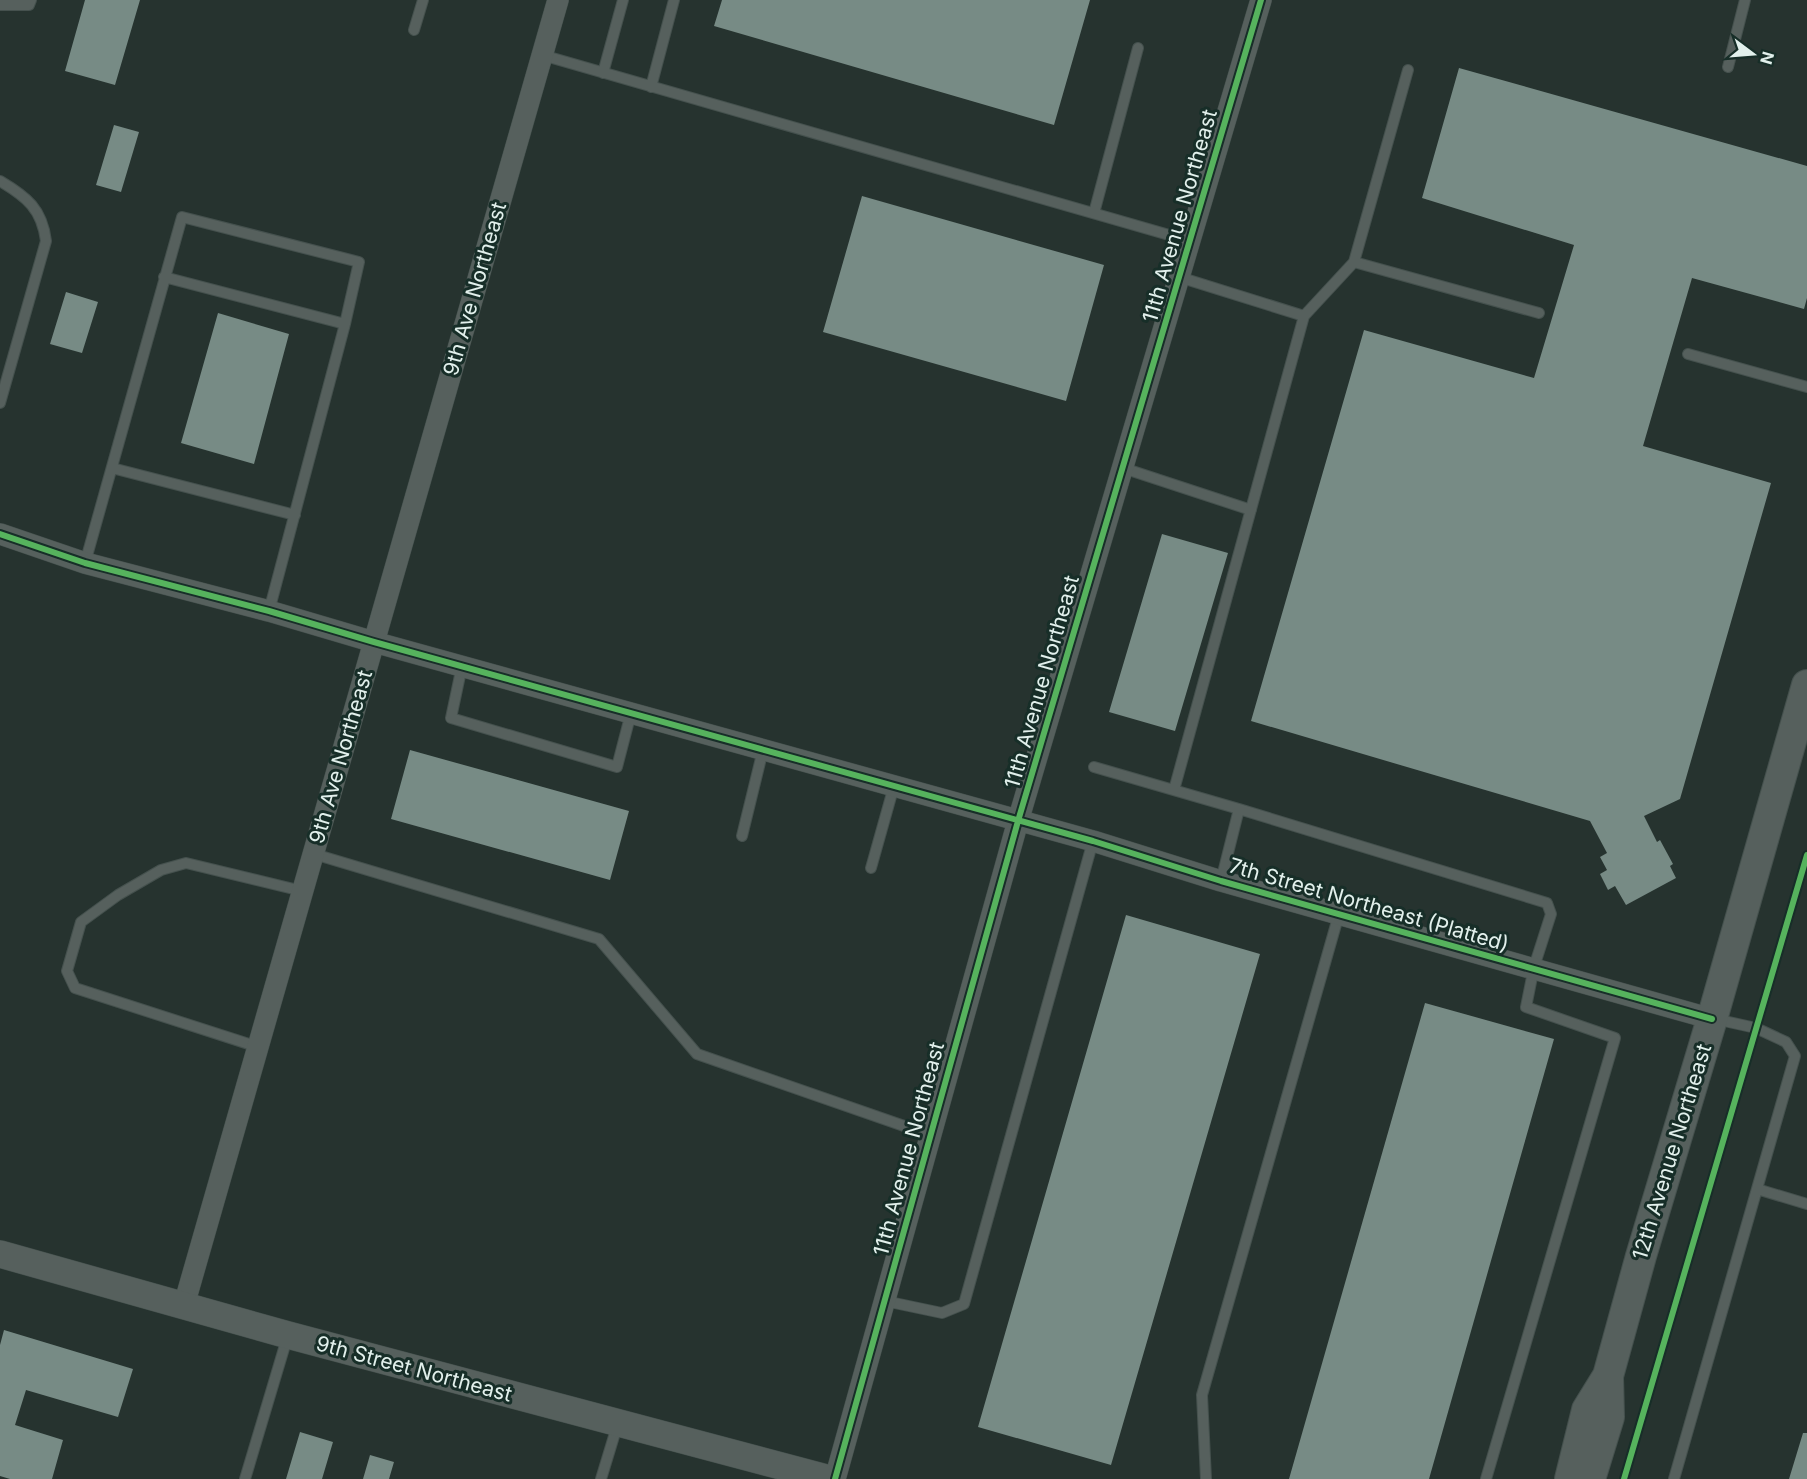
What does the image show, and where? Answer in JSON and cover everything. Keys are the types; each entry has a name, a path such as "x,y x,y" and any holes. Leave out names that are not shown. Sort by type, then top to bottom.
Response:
{"main road":[{"name":"12th Avenue Northeast","path":"1570,1479 1587,1410 1608,1376 1807,686"},
{"name":"12th Avenue Northeast","path":"1590,1479 1609,1417 1608,1376"}],"street":[{"name":"9th Ave Northeast","path":"183,1305 558,0"},
{"name":"11th Avenue Northeast","path":"835,1479 1018,821 1261,0"},
{"name":"7th Street Northeast (Platted)","path":"0,534 85,563 269,611 1093,841 1339,914 1712,1019"},
{"name":"9th Street Northeast","path":"0,1254 288,1335 830,1479"}],"lane":[{"path":"0,5 29,5 32,0"},
{"path":"414,30 423,0"},
{"path":"603,73 623,0"},
{"path":"651,87 674,0"},
{"path":"1728,67 1745,0"},
{"path":"1094,213 1138,48"},
{"path":"542,55 1190,241"},
{"path":"1174,790 1304,316 1354,262 1408,70"},
{"path":"0,181 28,201 39,213 44,225 46,241 0,403"},
{"path":"85,563 182,217 359,262 345,324 269,611"},
{"path":"1354,262 1539,313"},
{"path":"164,277 345,324"},
{"path":"1179,277 1304,316"},
{"path":"1688,354 1807,387"},
{"path":"112,468 295,515"},
{"path":"1123,468 1251,510"},
{"path":"462,666 451,718 617,767 631,713"},
{"path":"742,836 764,750"},
{"path":"1094,767 1547,903 1551,914 1534,968 1526,1007 1615,1038 1486,1479"},
{"path":"872,868 894,786"},
{"path":"1221,880 1239,809"},
{"path":"885,1301 942,1313 964,1304 1093,841"},
{"path":"314,854 599,939 697,1054 930,1135"},
{"path":"258,1047 75,988 68,970 81,922 118,895 161,870 186,863 302,891"},
{"path":"1206,1479 1202,1395 1339,914"},
{"path":"1674,1479 1795,1056 1785,1042 1756,1028 1712,1019"},
{"path":"1757,1189 1807,1204"},
{"path":"245,1479 288,1335"},
{"path":"601,1479 618,1424"}],"building":[{"path":"85,0 140,0 115,85 65,71"},
{"path":"722,0 1090,0 1054,125 714,26"},
{"path":"1459,68 1807,166 1807,298 1804,309 1692,278 1643,446 1771,483 1680,799 1644,816 1657,842 1660,840 1673,864 1670,866 1676,878 1626,905 1615,886 1608,890 1600,874 1607,870 1600,857 1607,853 1590,821 1251,721 1364,330 1534,378 1574,245 1422,198"},
{"path":"114,125 139,132 121,192 96,185"},
{"path":"862,196 1104,265 1066,401 823,332"},
{"path":"66,292 98,302 82,353 50,344"},
{"path":"218,313 289,334 254,464 181,443"},
{"path":"1162,534 1228,553 1175,731 1109,712"},
{"path":"410,750 629,811 610,880 391,819"},
{"path":"1126,915 1260,954 1111,1465 978,1427"},
{"path":"1425,1003 1554,1039 1429,1479 1289,1479"},
{"path":"4,1330 133,1369 118,1417 26,1390 15,1425 63,1440 52,1479 10,1479 0,1476 0,1345"},
{"path":"300,1432 333,1442 322,1479 286,1479"},
{"path":"1803,1433 1807,1433 1807,1479 1789,1479"},
{"path":"370,1455 394,1462 389,1479 363,1479"}],"cycle path":[{"path":"835,1479 1018,821 1261,0"},
{"path":"0,534 85,563 269,611 1093,841 1221,881 1712,1019"},
{"path":"1624,1479 1807,855"}]}
